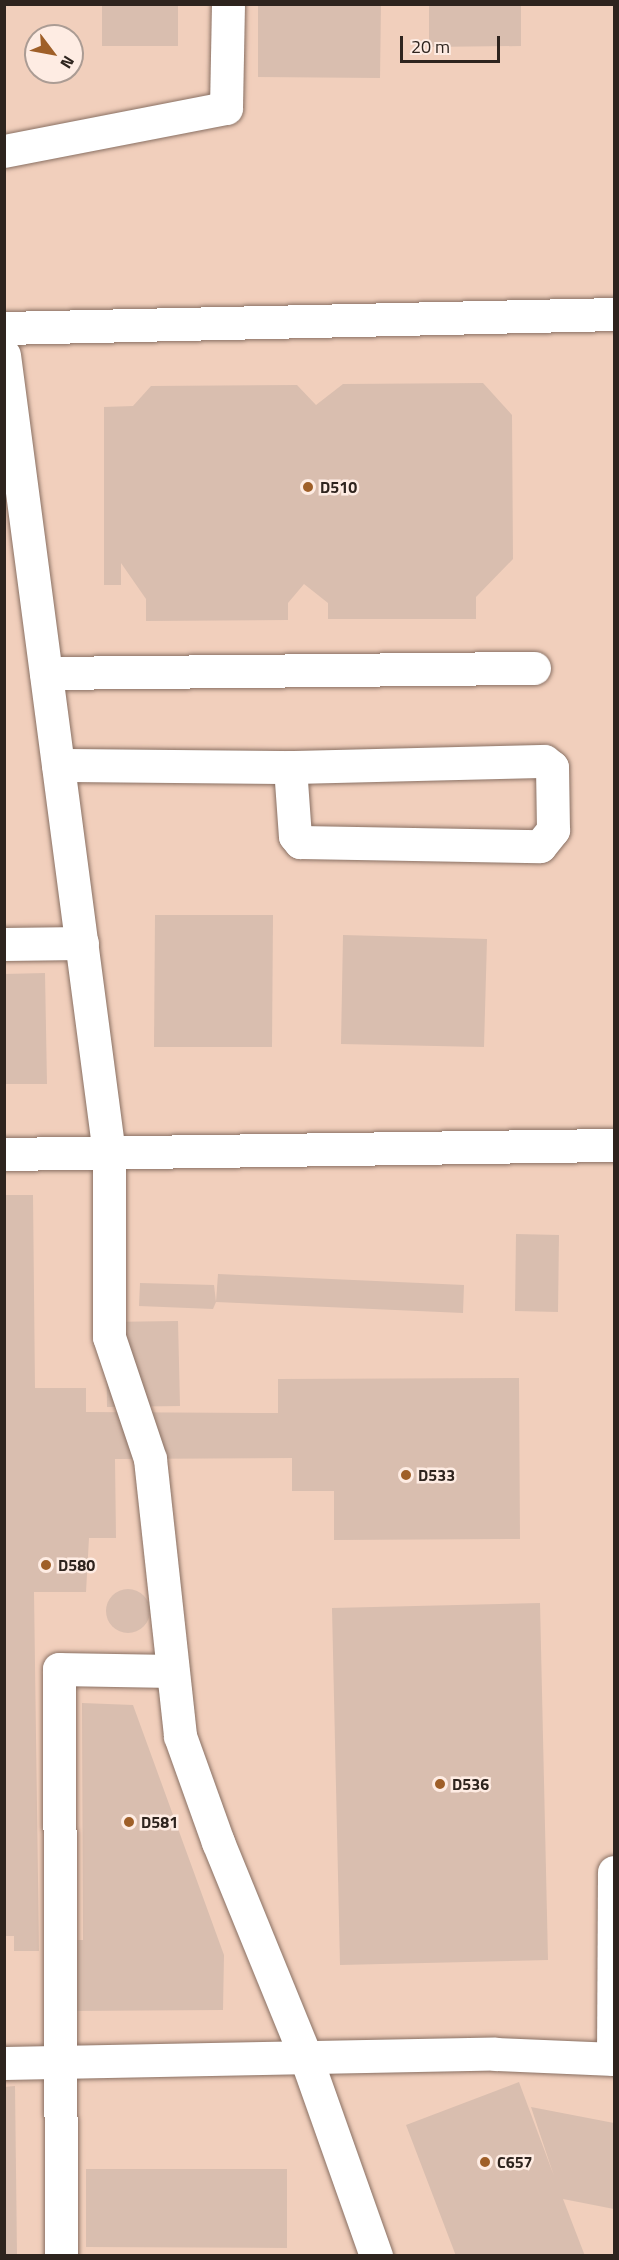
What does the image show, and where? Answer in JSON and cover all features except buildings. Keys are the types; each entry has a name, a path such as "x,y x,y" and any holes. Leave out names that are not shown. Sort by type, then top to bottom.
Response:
{"street":[{"path":"4,151 226,108 228,4"},
{"path":"4,328 615,314"},
{"path":"4,355 14,503 46,673 109,1154 109,1337 150,1459 163,1600 180,1737 218,1842 306,2058 376,2256"},
{"path":"46,673 534,668"},
{"path":"58,765 290,767 544,761 552,767 553,830 540,846 300,842 295,836 290,767"},
{"path":"4,944 82,944"},
{"path":"4,1154 615,1145"},
{"path":"61,2256 59,1669 171,1671"},
{"path":"4,2063 495,2054 614,2059 615,1872"}],"shaded area":[{"path":"5,5 614,5 614,2255 5,2256"}],"place":[{"name":"D510","path":"308,487"},
{"name":"D533","path":"406,1475"},
{"name":"D580","path":"46,1565"},
{"name":"D536","path":"440,1784"},
{"name":"D581","path":"129,1822"},
{"name":"C657","path":"485,2162"}]}
